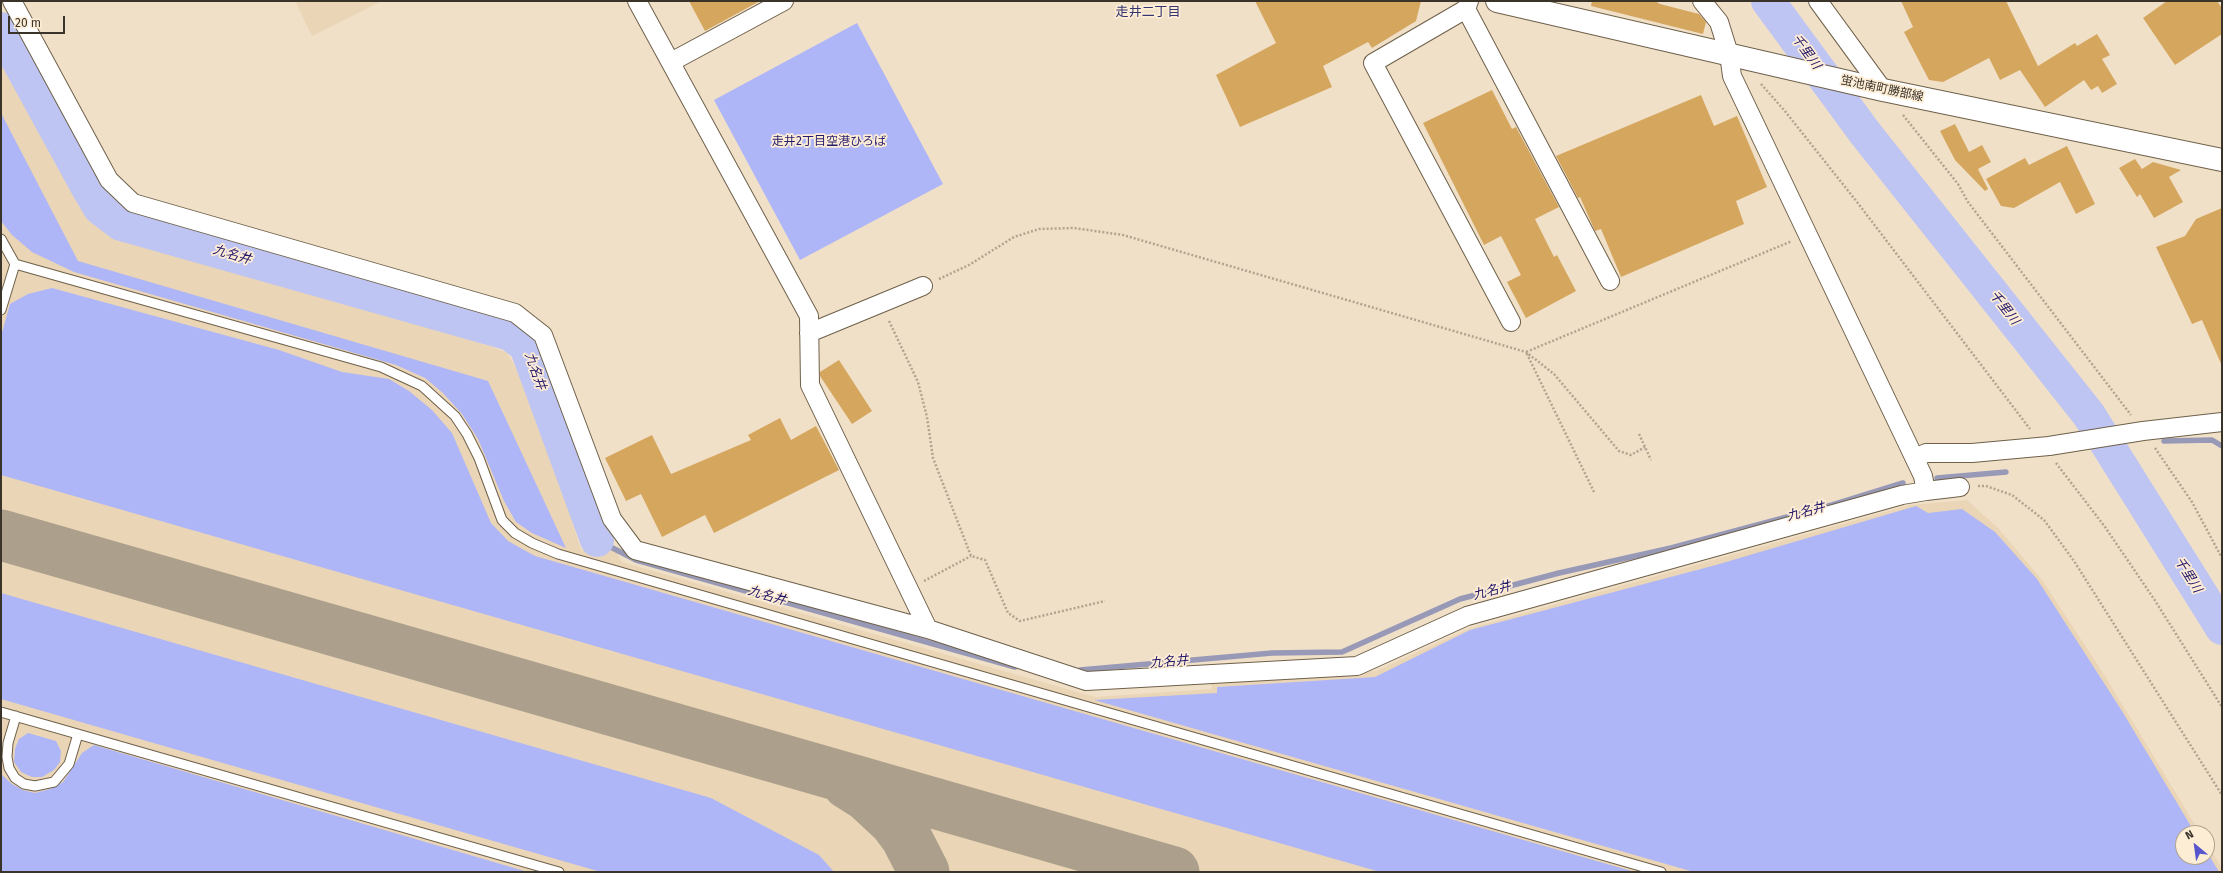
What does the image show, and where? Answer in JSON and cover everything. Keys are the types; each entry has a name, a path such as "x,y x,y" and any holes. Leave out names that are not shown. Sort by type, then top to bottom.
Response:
{"street":[{"path":"12,1 109,180 133,203 515,314 544,335 612,519 635,550 928,629 1086,681 1357,666 1467,616 1902,495 1960,487"},
{"path":"637,1 809,316 810,385 928,629"},
{"path":"670,62 784,1"},
{"name":"蛍池南町勝部線","path":"1497,1 1875,88 2222,160"},
{"path":"1702,1 1719,22 1741,57 1732,76 1915,458 1923,476 1926,492"},
{"path":"1818,1 1875,88"},
{"path":"1511,322 1373,63 1467,5 1610,281"},
{"path":"810,334 922,286"},
{"path":"1915,458 1926,453 1972,453 2046,446 2140,431 2222,422"}],"lane":[{"path":"1,240 15,264 382,367 406,377 422,386 455,416 479,458 502,520 515,533 532,543 558,554 1661,872"},
{"path":"1,310 15,264"},
{"path":"1,712 559,872"},
{"path":"16,716 8,743 6,757 9,768 15,778 24,784 35,786 54,782 69,764 78,734"}],"path":[{"path":"1741,57 1857,202 2046,446 2106,527 2154,599 2222,707"},
{"path":"1902,113 1958,184 1968,202 2192,502 2222,558"},
{"path":"922,286 969,265 1014,237 1039,229 1074,228 1123,235 1526,352 1554,374 1620,451 1631,455 1645,447"},
{"path":"1526,352 1808,234"},
{"path":"881,304 918,382 927,417 933,458 972,556"},
{"path":"1526,352 1594,492"},
{"path":"1639,434 1651,460"},
{"path":"1960,487 1986,486 2012,495 2044,520 2074,561 2222,795"},
{"path":"909,589 972,556 985,560 1008,613 1020,621 1105,601"}],"shaded area":[{"path":"295,1 382,1 312,36"},
{"path":"1,54 95,216 118,233 490,346 507,353 517,369 569,511 581,550 591,551 608,540 622,562 1095,697 1212,689 1211,684 1376,671 1470,628 1910,505 1967,500 1998,528 2042,580 2105,676 2195,825 2175,825 2175,865 2215,865 2215,857 2222,868 2222,872 1,872"}],"green space":[{"name":"走井2丁目空港ひろば","path":"857,23 943,184 800,260 714,100"},
{"path":"1,113 78,261 488,381 566,548 532,533 516,522 504,501 478,439 462,414 443,393 425,378 396,365 74,272 32,252 12,235 1,221"},
{"path":"52,288 279,350 342,372 389,379 409,391 432,410 452,433 491,523 508,541 535,556 1635,872 1380,872 1,475 1,336 10,304 28,294"},
{"path":"1916,506 1928,513 1962,509 1995,532 2037,579 2122,711 2190,825 2175,825 2175,865 2215,865 2219,872 1694,872 1094,700 1217,693 1217,687 1375,677 1470,630 1716,565"},
{"path":"1,593 711,798 819,855 834,872 601,872 1,699"},
{"path":"28,733 56,741 61,751 60,762 54,770 42,777 32,777 21,772 14,762 15,749 19,739"},
{"path":"94,745 528,872 1,872 1,769 2,775 12,784 23,790 35,793 50,789 63,782 82,753"}],"building":[{"path":"689,1 760,1 705,31"},
{"path":"1255,1 1421,1 1416,21 1372,48 1368,42 1323,66 1332,87 1240,127 1216,75 1276,43"},
{"path":"1592,1 1655,1 1660,4 1699,14 1706,22 1703,34 1591,6"},
{"path":"1901,1 2006,1 2038,66 2075,43 2077,46 2097,34 2110,55 2102,59 2117,84 2102,93 2098,86 2091,90 2084,80 2045,107 2020,70 2000,80 1989,58 1943,82 1929,80 1904,32 1913,27"},
{"path":"2167,1 2217,1 2222,8 2222,34 2175,65 2143,18"},
{"path":"1492,90 1512,129 1516,127 1559,207 1535,219 1554,257 1557,255 1576,291 1526,318 1507,282 1521,275 1501,236 1484,245 1423,123"},
{"path":"1701,95 1714,126 1737,116 1767,187 1736,201 1744,224 1621,277 1601,229 1595,231 1580,197 1578,198 1556,156"},
{"path":"1955,124 1969,152 1982,145 1991,162 1978,169 1988,189 1985,191 1955,160 1940,131"},
{"path":"2067,146 2095,204 2076,214 2060,182 2014,208 2001,206 1986,179 2025,158 2029,165"},
{"path":"2135,159 2142,169 2153,162 2181,170 2169,177 2183,202 2154,218 2140,194 2137,197 2119,168"},
{"path":"2222,208 2222,366 2202,320 2192,324 2156,247 2185,236 2196,219"},
{"path":"839,360 872,411 852,424 820,376 820,372"},
{"path":"780,418 791,440 816,426 839,470 714,533 705,515 662,537 641,494 626,501 605,458 652,435 671,474 751,440 748,435"}],"waterway":[{"name":"千里川","path":"1768,1 1865,133 2089,415 2222,628"},
{"name":"九名井","path":"1,29 100,208 121,224 510,334 526,346 597,540"},
{"name":"九名井","path":"2164,441 2212,440 2222,446"},
{"name":"九名井","path":"1937,478 2006,472"},
{"name":"九名井","path":"1080,670 1272,653 1342,652 1460,599 1559,573 1671,548 1832,505 1903,483"},
{"name":"九名井","path":"597,540 636,560 1015,667"}],"taxiway":[{"path":"1,535 1174,872"},
{"path":"848,784 867,796 894,821 906,837 924,872"}],"district":[{"name":"走井二丁目","path":"1148,12"}]}
